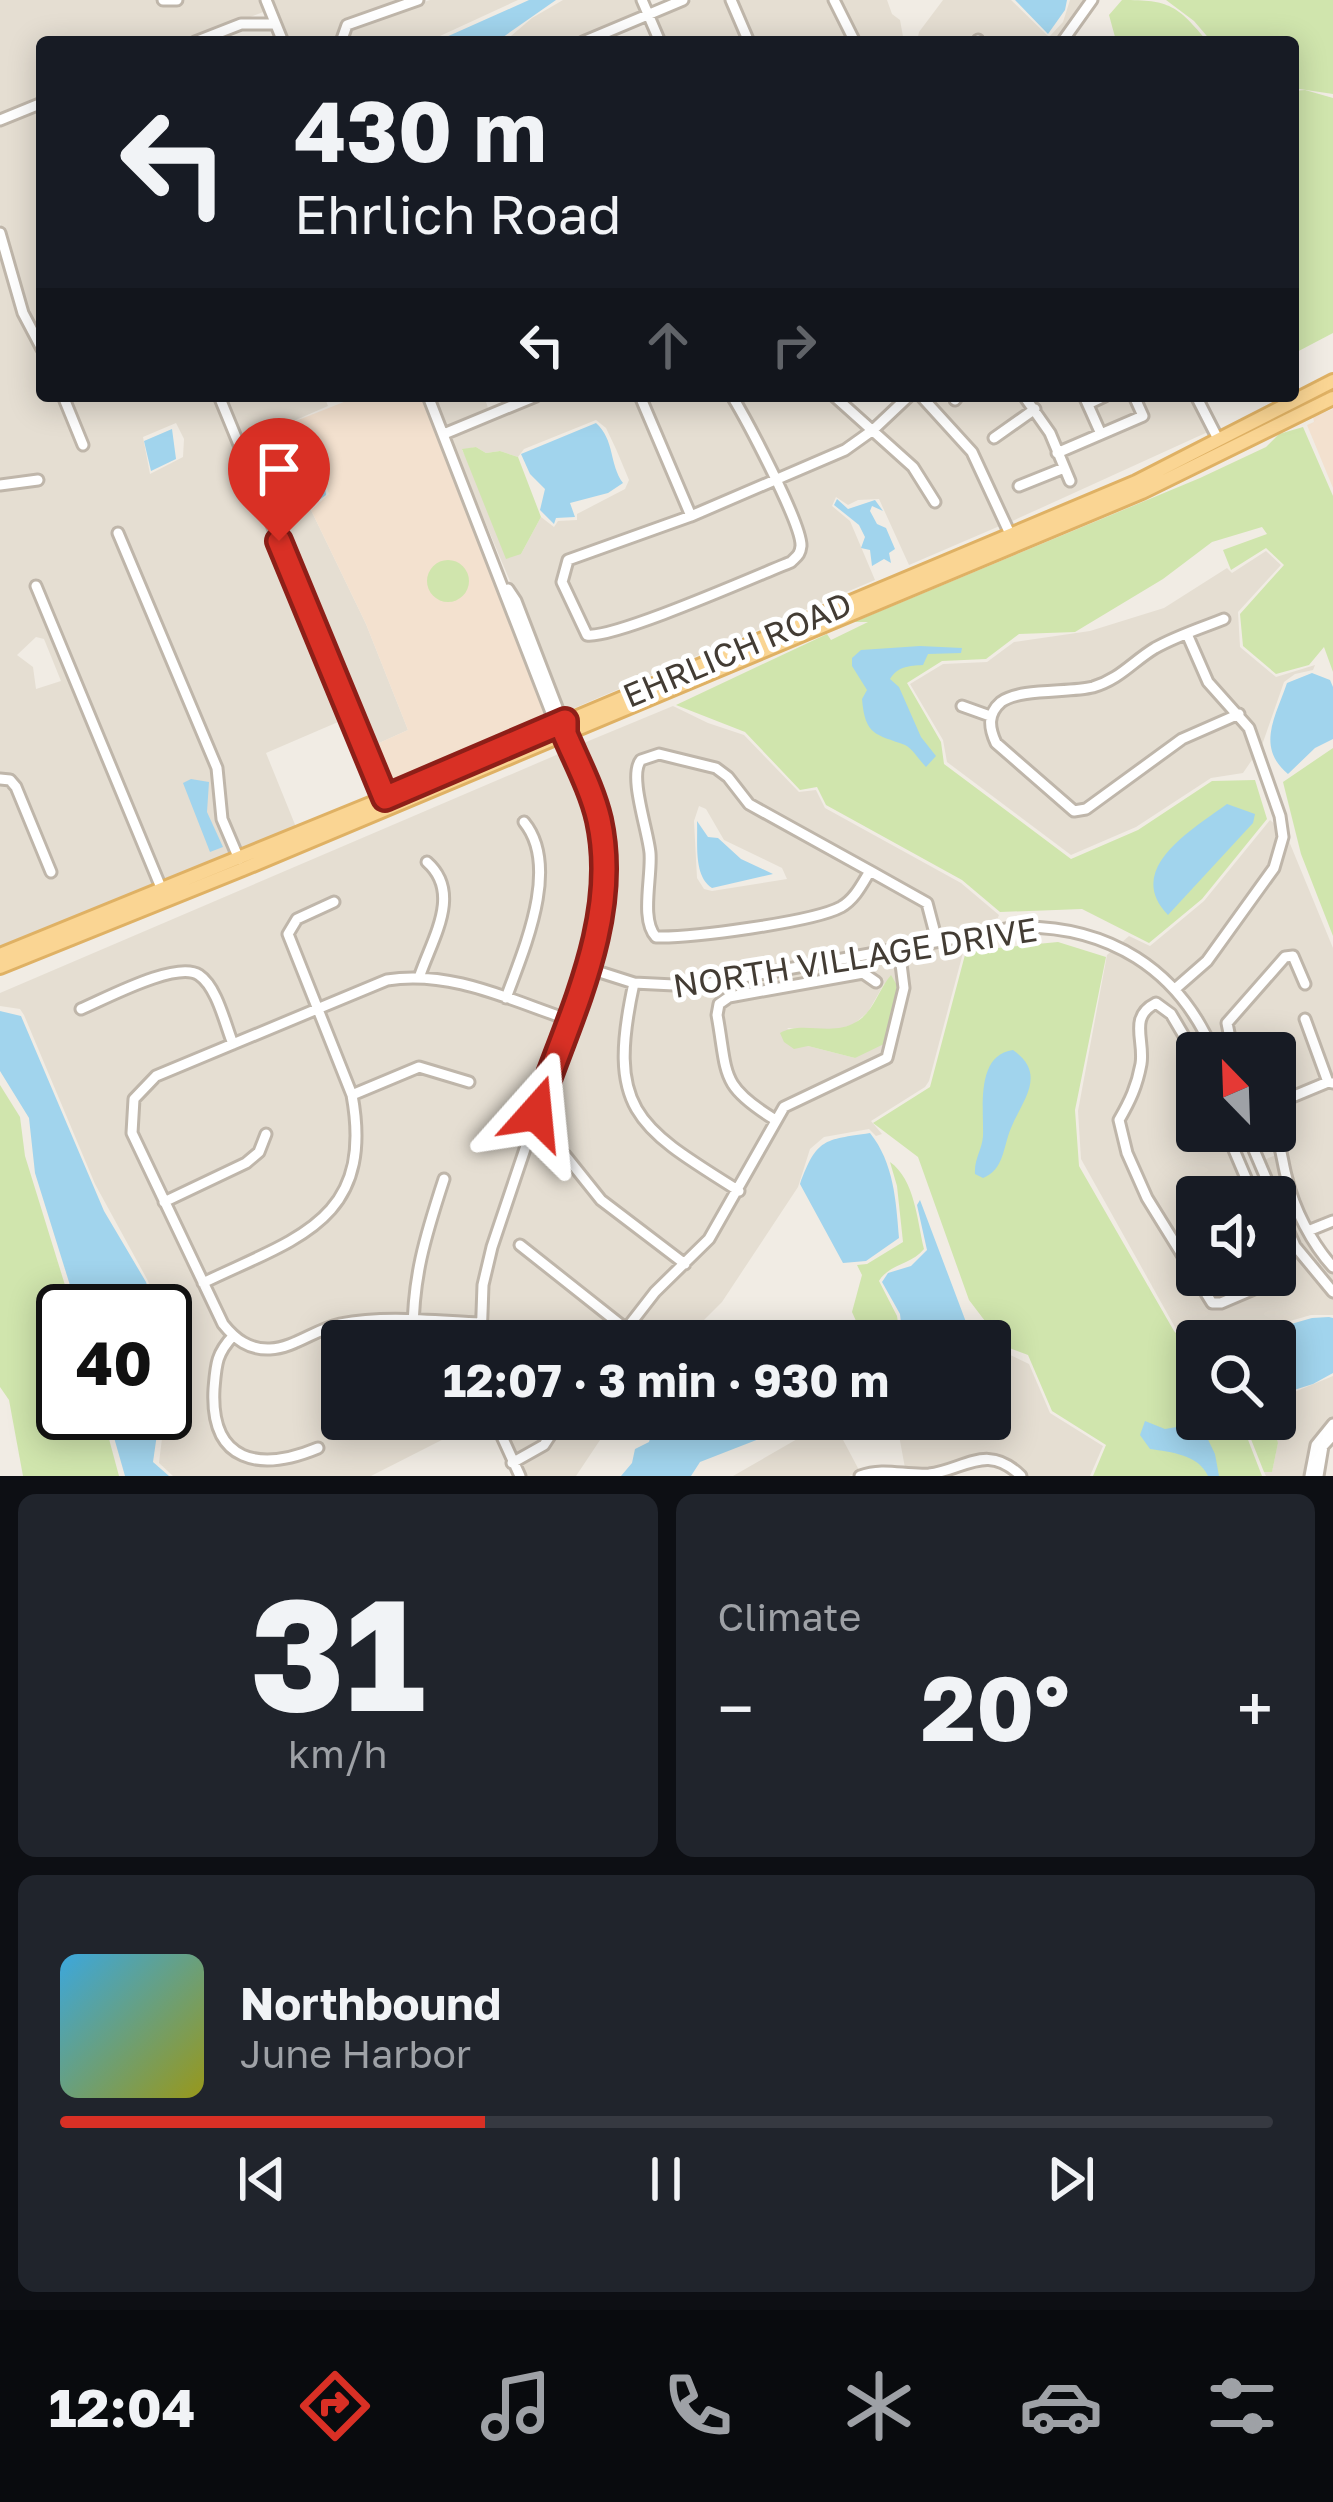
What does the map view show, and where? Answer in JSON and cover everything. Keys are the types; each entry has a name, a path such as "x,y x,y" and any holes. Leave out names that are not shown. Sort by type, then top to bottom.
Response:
{"main road":[{"name":"EHRLICH ROAD","path":"1012,540 1217,439 1332,390"},
{"name":"EHRLICH ROAD","path":"0,967 208,884 562,726 1012,540 1142,492 1332,390"},
{"name":"EHRLICH ROAD","path":"0,955 387,803"},
{"path":"208,884 224,870 271,850 273,844"}],"street":[{"path":"163,0 177,0"},
{"path":"266,0 280,36"},
{"path":"343,36 346,26 418,0"},
{"path":"642,0 657,36"},
{"path":"597,36 682,0"},
{"path":"731,0 746,36"},
{"path":"834,0 852,36"},
{"path":"1066,36 1092,0"},
{"path":"210,36 241,24 275,24"},
{"path":"0,120 36,105"},
{"path":"0,233 23,313 36,338"},
{"path":"65,402 83,445"},
{"path":"221,402 387,803"},
{"path":"431,402 505,585 516,601 591,795 603,846 602,911 587,968 491,1247 480,1320"},
{"path":"489,402 494,413"},
{"path":"444,434 521,402"},
{"path":"643,402 691,516"},
{"path":"736,402 758,440 775,480 790,515 801,542 800,554 790,562 597,637 587,635 562,582 568,560 691,516 775,480 844,451 903,402"},
{"path":"841,402 913,467 935,502"},
{"path":"926,402 972,452 1012,540"},
{"path":"1029,402 1070,482"},
{"path":"1087,402 1101,434"},
{"path":"1057,453 1143,416 1137,402"},
{"path":"1199,402 1217,439"},
{"path":"994,438 1035,409"},
{"path":"1019,486 1064,467"},
{"path":"0,485 38,480"},
{"path":"118,532 217,768 222,819 238,859"},
{"path":"36,586 162,890"},
{"path":"1224,619 1152,650 1122,676 1090,688 1010,698 998,704 990,730 996,743 1074,811 1086,809 1181,739 1239,713"},
{"path":"1175,989 1207,961 1280,853 1280,816 1256,744 1239,713 1208,682 1187,634"},
{"path":"962,706 991,716"},
{"path":"870,871 853,898 831,911 688,938 656,937 648,926 650,851 635,766 659,754 716,769 749,804 870,871 927,903 937,941"},
{"path":"0,779 16,787 51,872"},
{"path":"506,998 532,926 538,883 536,843 524,822"},
{"path":"420,975 446,890 427,862"},
{"path":"203,1283 308,1233 331,1213 344,1189 357,1123 352,1095 288,934 297,919 334,902"},
{"name":"NORTH VILLAGE DRIVE","path":"587,968 634,983 694,986 1018,926 1072,929 1130,951 1175,989 1205,1032"},
{"path":"633,1320 709,1239 774,1119 796,1098 887,1058 904,988 899,948"},
{"path":"1228,1032 1226,1023 1285,957 1293,956 1305,985"},
{"path":"81,1009 172,971 189,970 208,984 233,1044"},
{"path":"774,1119 742,1099 731,1086 716,1015 719,1004 729,998 863,973 876,982"},
{"path":"321,1331 269,1349 249,1347 233,1336 132,1133 134,1100 156,1076 387,980 420,975 449,979 568,1019"},
{"path":"634,983 622,1053 635,1106 667,1146 739,1191"},
{"path":"1176,1244 1147,1198 1127,1153 1120,1120 1136,1093 1142,1056 1140,1018 1149,1005 1156,1003 1171,1014 1182,1032"},
{"path":"1296,1096 1331,1082 1305,1019"},
{"path":"352,1095 419,1067 469,1082"},
{"path":"164,1202 246,1163 259,1152 266,1134"},
{"path":"554,1149 565,1155 601,1200 685,1264"},
{"path":"1255,1152 1265,1176"},
{"path":"1258,1159 1273,1152"},
{"path":"1283,1152 1287,1181 1308,1231 1333,1267"},
{"path":"413,1320 419,1254 444,1179"},
{"path":"1308,1231 1333,1221"},
{"path":"520,1245 615,1320"},
{"path":"1296,1247 1333,1292"},
{"path":"1209,1296 1213,1303 1221,1303 1237,1296"},
{"path":"233,1336 216,1358 213,1413 224,1440 239,1454 266,1463 287,1461 318,1448"},
{"path":"1314,1476 1316,1445 1333,1424"},
{"path":"1314,1476 1323,1446 1333,1435"},
{"path":"503,1440 520,1476"},
{"path":"512,1463 547,1440"},
{"path":"860,1476 890,1470 922,1475 982,1459 997,1461 1021,1476"}],"shaded area":[{"path":"0,0 158,0 174,5 185,0 262,0 266,11 201,36 36,36 36,101 0,116"},
{"path":"269,0 405,0 345,22 338,36 288,36 277,8 272,9"},
{"path":"430,0 518,0 440,36 347,36 349,28"},
{"path":"563,0 638,0 643,12 589,36 511,36"},
{"path":"692,0 728,0 743,36 660,36 652,17"},
{"path":"735,0 830,0 848,36 750,36"},
{"path":"837,0 887,0 900,20 903,36 856,36"},
{"path":"943,0 1011,0 1048,36 918,36"},
{"path":"1070,0 1088,0 1061,36 1050,36 1063,22"},
{"path":"36,109 36,331 0,223 0,124"},
{"path":"0,245 20,314 36,345 36,402 62,402 81,449 87,447 69,402 218,402 361,751 345,719 266,753 296,827 239,850 225,819 220,767 120,529 115,530 213,769 218,820 232,853 162,881 37,581 32,585 156,884 0,946 0,783 20,786 0,776 0,489 42,482 39,476 0,482","holes":["176,423 184,439 183,457 150,474 143,437","36,637 44,639 61,681 36,689 33,667 17,655"]},
{"path":"225,402 326,402 328,406 245,442 276,516 311,510 366,624 408,730 368,748"},
{"path":"344,402 427,402 550,719 385,789 368,748 408,730 366,624 311,510 329,494 309,436 294,427 255,444 272,486 280,490 279,501 289,511 276,517 245,441"},
{"path":"434,402 486,402 489,411 446,430"},
{"path":"531,402 640,402 687,514 565,558 559,583 587,639 599,640 740,586 803,555 779,483 873,435 911,469 933,506 939,504 916,465 879,431 908,402 920,402 970,454 1002,525 909,565 879,499 848,505 836,497 832,506 850,521 875,580 565,712 449,436","holes":["596,420 606,428 629,480 625,489 577,514 577,520 558,521 554,527 541,517 521,554 462,450 476,447 518,457 524,449"]},
{"path":"647,402 732,402 755,441 770,478 693,511"},
{"path":"740,402 836,402 868,430 843,447 777,476"},
{"path":"931,402 1196,402 1210,431 1008,523 975,450"},
{"path":"1333,409 1333,488 1307,425 1314,422 1313,417"},
{"path":"773,485 798,542 789,559 597,633 589,632 566,581 571,563"},
{"path":"1266,551 1281,565 1238,612 1240,647 1276,677 1315,665 1284,682 1261,748 1240,710 1211,680 1191,636 1228,620 1225,614 1188,629 1121,673 1089,684 1009,694 989,712 959,702 958,709 987,718 994,746 1075,814 1183,742 1238,718 1256,754 1243,773 1211,778 1136,827 1071,855 947,762 943,740 910,684 943,664 987,662 1014,642 1090,631 1164,608 1227,568 1232,573"},
{"path":"1185,639 1232,712 1084,805 1075,807 999,741 993,730 994,717 1011,701 1090,691 1123,680 1154,653"},
{"path":"673,706 744,735 799,792 816,790 825,808 961,883 999,915 994,927 939,937 928,900 751,801 730,774 658,751 639,757 631,773 647,851 644,925 654,940 689,941 831,915 871,875 925,905 933,938 693,982 635,980 592,965 605,912 606,846 595,795 574,747"},
{"path":"568,750 588,797 601,872 595,930 565,1015 511,996 538,915 539,842 524,818 519,822 529,834 535,883 529,925 504,994 450,975 424,972 450,891 441,870 426,857 423,862 436,874 443,897 417,972 385,977 318,1005 292,935 296,916 285,932 286,946 312,1007 235,1039 200,972 188,967 171,968 77,1007 80,1013 173,975 188,974 205,986 228,1042 153,1073 131,1097 127,1116 129,1135 228,1336 213,1356 210,1412 221,1442 237,1456 267,1467 322,1451 320,1445 266,1459 240,1450 226,1438 216,1413 220,1359 233,1341 249,1350 270,1353 321,1335 321,1440 442,1440 371,1476 173,1476 159,1463 162,1440 192,1440 192,1284 149,1284 95,1184 24,1015 20,1009 0,1006 0,993"},
{"path":"660,758 715,772 748,807 865,872 850,895 829,908 688,934 657,934 651,925 653,851 637,774 643,763","holes":["699,806 706,809 724,840 782,868 787,879 704,889 697,878 694,821"]},
{"path":"1270,820 1279,836 1271,866 1204,959 1175,984 1157,965 1121,943 1129,936 1150,946 1204,901"},
{"path":"1286,834 1333,948 1333,1079 1296,1092 1296,1032 1232,1032 1230,1024 1286,960 1291,960 1304,989 1309,987 1296,955 1282,954 1230,1009 1223,1032 1208,1032 1180,989 1276,870"},
{"path":"990,935 987,942 964,949 925,1087 871,1121 882,1134 876,1136 869,1129 824,1137 810,1149 798,1187 722,1302 704,1320 638,1320 712,1241 786,1110 889,1061 907,990 903,951"},
{"path":"1115,948 1173,991 1201,1032 1186,1032 1173,1011 1155,999 1146,1003 1134,1032 1139,1056 1132,1091 1117,1118 1124,1154 1176,1245 1176,1296 1205,1296 1210,1305 1237,1296 1296,1296 1296,1250 1304,1266 1333,1296 1333,1315 1294,1320 1176,1320 1176,1329 1081,1159 1078,1111 1107,955"},
{"path":"896,952 901,988 884,1055 794,1095 773,1114 734,1084 722,1007 730,1001 862,977 878,986 880,980 864,970 728,994 713,1016 727,1086 740,1102 769,1120 737,1186 669,1143 638,1105 629,1080 625,1053 637,987 695,989","holes":["884,984 898,987 855,1058 808,1046 787,1028 837,1030 854,1024 868,1012"]},
{"path":"589,972 630,986 619,1053 623,1082 647,1130 666,1149 734,1192 685,1260 603,1197 568,1153 552,1144 550,1150 563,1158 598,1202 680,1264 629,1320 620,1320 535,1248 519,1240 516,1247 609,1320 485,1320 495,1248"},
{"path":"419,979 449,982 563,1021 488,1245 477,1320 416,1317 422,1255 448,1178 443,1175 416,1253 410,1317 321,1320 321,1327 280,1343 250,1343 226,1322 208,1285 309,1236 334,1215 348,1190 358,1146 355,1098 419,1071 472,1086 472,1080 419,1063 353,1090 321,1011 388,984"},
{"path":"1156,1007 1180,1032 1176,1032 1176,1152 1231,1152 1242,1176 1176,1176 1176,1237 1150,1196 1130,1152 1123,1121 1139,1093 1146,1057 1143,1020"},
{"path":"315,1014 348,1096 353,1123 341,1187 329,1210 306,1229 204,1278 169,1204 248,1166 270,1132 264,1130 256,1150 244,1160 165,1197 135,1132 137,1101 157,1079"},
{"path":"1333,1087 1333,1217 1310,1226 1296,1194 1296,1176 1289,1176 1286,1152 1296,1152 1296,1099"},
{"path":"1280,1153 1283,1176 1269,1176 1262,1161"},
{"path":"1296,1207 1333,1272 1333,1287 1298,1244"},
{"path":"1011,1355 1029,1364 1050,1413 1103,1446 1090,1476 1025,1476 982,1455 931,1470 905,1468 900,1440 1011,1440"},
{"path":"1333,1376 1333,1419 1313,1442 1307,1476 1266,1476 1264,1472 1272,1471 1276,1440 1296,1440 1296,1391"},
{"path":"506,1440 543,1440 542,1442 513,1458"},
{"path":"543,1440 600,1440 576,1476 524,1476 517,1465"},
{"path":"796,1440 843,1440 860,1472 849,1476 733,1476"}],"green space":[{"path":"1122,0 1151,1 1171,7 1203,36 1115,36 1109,15"},
{"path":"1166,0 1333,0 1333,94 1299,89 1299,36 1207,36"},
{"path":"1299,90 1333,98 1333,333 1299,351"},
{"path":"1303,427 1333,496 1333,672 1324,647 1309,665 1276,674 1243,646 1240,614 1284,565 1266,548 1231,570 1223,550 1267,534 1262,527 1212,542 1163,579 1075,632 1019,634 986,659 942,661 907,683 941,742 944,764 1071,859 1138,830 1212,781 1255,780 1267,819 1202,899 1149,943 1082,909 1000,912 962,880 826,805 817,787 800,790 745,732 676,705 827,634 831,640 868,622 854,622 1200,478 1266,447 1279,434"},
{"path":"476,447 518,457 541,517 521,554 506,559 462,449"},
{"path":"448,560 463,566 469,581 463,596 448,602 433,596 427,581 433,566"},
{"path":"1333,748 1333,936 1301,854 1283,782"},
{"path":"1058,942 1106,957 1075,1110 1079,1166 1176,1333 1176,1440 1248,1440 1262,1476 1093,1476 1106,1445 1052,1411 1028,1355 1011,1349 1011,1320 984,1320 969,1300 918,1157 873,1123 930,1087 966,951"},
{"path":"891,975 898,987 884,1044 855,1058 808,1046 794,1049 784,1042 780,1033 789,1029 837,1028 856,1022"},
{"path":"0,1085 20,1117 25,1156 65,1284 36,1284 36,1440 109,1440 119,1476 23,1476 9,1400 0,1387"},
{"path":"890,1162 910,1190 924,1249 879,1281 898,1320 856,1320 852,1312 862,1275 857,1265 903,1242"},
{"path":"1251,1440 1277,1440 1272,1472 1264,1472"}],"water":[{"path":"529,0 556,0 505,36 448,36"},
{"path":"1015,0 1067,0 1048,34"},
{"path":"596,423 623,483 608,493 570,503 575,517 556,518 554,524 540,510 545,489 530,474 521,454"},
{"path":"172,429 176,459 151,471 144,441"},
{"path":"294,430 307,437 325,487 326,495 305,510 287,508 266,453 257,446"},
{"path":"837,499 848,509 875,500 883,511 872,506 870,511 877,524 886,528 895,549 889,553 891,563 884,559 872,566 870,550 861,548 865,537 859,525 834,505"},
{"path":"962,648 961,653 928,654 923,665 900,669 890,679 899,687 921,737 936,756 926,767 908,747 869,727 862,699 867,690 852,666 852,658 861,650"},
{"path":"1312,673 1330,680 1333,687 1333,739 1315,748 1288,774 1273,753 1271,732 1287,683"},
{"path":"191,779 209,782 207,812 223,847 210,852 183,783"},
{"path":"1227,804 1255,814 1253,823 1168,915 1156,898 1153,882 1158,866 1182,838"},
{"path":"697,821 708,837 718,838 741,859 773,874 712,888 699,867"},
{"path":"0,1011 21,1016 104,1211 147,1284 70,1284 35,1173 29,1118 0,1071"},
{"path":"1013,1050 1029,1069 1029,1088 999,1164 983,1178 975,1169 983,1136 984,1085 992,1062"},
{"path":"870,1133 889,1170 899,1238 866,1261 843,1263 800,1184 817,1149 842,1137"},
{"path":"920,1200 965,1320 901,1320 882,1282 888,1273 911,1266 927,1250 917,1205"},
{"path":"1333,1318 1333,1373 1296,1389 1296,1323"},
{"path":"1145,1421 1165,1429 1176,1427 1176,1440 1208,1440 1219,1476 1208,1476 1184,1456 1150,1449 1140,1435"},
{"path":"115,1440 156,1440 153,1462 169,1476 125,1476"},
{"path":"756,1440 700,1462 691,1476 621,1476 632,1463 635,1449 649,1442"}],"route":[{"path":"279,541 385,798 565,721 565,734 598,818 603,892 598,932 536,1113"}]}
